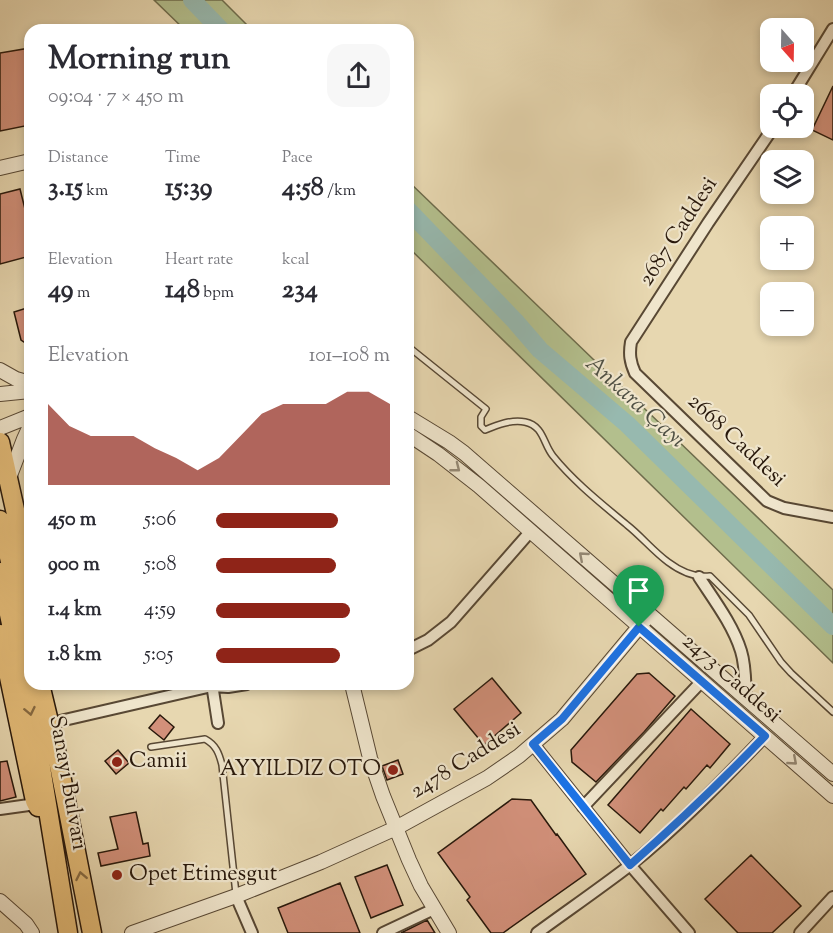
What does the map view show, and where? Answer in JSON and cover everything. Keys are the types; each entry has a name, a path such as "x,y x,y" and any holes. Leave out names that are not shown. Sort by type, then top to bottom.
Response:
{"main road":[{"path":"0,442 6,478 24,522"},
{"path":"0,520 24,619"},
{"name":"Sanayi Bulvarı","path":"0,572 24,684"},
{"path":"0,634 3,662 36,804 51,828"},
{"name":"Sanayi Bulvarı","path":"25,690 39,754 68,933"},
{"name":"Sanayi Bulvarı","path":"41,690 92,933"},
{"path":"53,690 60,721 59,768"}],"street":[{"path":"799,84 833,29"},
{"name":"2687 Caddesi","path":"631,363 629,352 631,342 766,138"},
{"path":"0,168 24,162"},
{"name":"2668 Caddesi","path":"631,363 635,373 767,501 784,508 833,517"},
{"path":"0,370 24,381"},
{"path":"0,394 24,392"},
{"path":"0,428 24,418"},
{"name":"2473 Caddesi","path":"414,421 464,453 833,774"},
{"name":"2473 Caddesi","path":"414,438 479,486 833,796"},
{"path":"6,478 24,439"},
{"path":"414,647 428,640 451,622 530,532"},
{"path":"699,578 726,619 738,643 744,667 746,699"},
{"name":"2478 Caddesi","path":"132,933 236,896 321,862 396,828 487,778 519,756 562,719 649,615"},
{"path":"583,807 702,681"},
{"path":"60,721 191,690"},
{"path":"213,690 218,723"},
{"path":"353,690 370,758 396,828 421,886 449,933"},
{"path":"537,933 630,865 703,798 765,736"},
{"path":"533,744 630,865 689,933"},
{"path":"0,809 36,804"},
{"path":"236,896 252,933"},
{"path":"800,933 833,897"},
{"path":"0,901 26,924 32,933"},
{"path":"383,933 434,909"}],"lane":[{"path":"414,350 486,409 481,417 481,426 485,430 509,422 525,422 538,428 552,454 598,502 668,562 699,578 710,576 749,615 786,668 833,712"},
{"path":"151,747 205,739 211,742 218,752 222,765 236,896"}],"green space":[{"path":"154,0 222,0 246,24 179,24"},
{"path":"414,187 833,590 833,663 414,253"}],"building":[{"path":"24,49 24,126 0,131 0,53"},
{"path":"833,86 833,140 814,131 814,126"},
{"path":"20,189 24,205 24,258 0,264 0,194"},
{"path":"24,309 24,342 21,340 14,312"},
{"path":"649,673 675,696 596,782 572,762 571,750 637,674"},
{"path":"492,678 521,713 484,745 454,709"},
{"path":"691,709 730,744 710,768 707,765 663,811 661,809 640,833 608,805"},
{"path":"160,715 174,727 164,740 149,728"},
{"name":"Camii","path":"118,750 129,763 116,774 105,761"},
{"name":"AYYILDIZ OTO","path":"398,760 403,774 387,780 382,766"},
{"path":"7,761 16,797 0,801 0,762"},
{"path":"512,799 531,800 586,874 503,933 491,933 467,900 470,897 438,853"},
{"path":"136,812 143,844 148,843 150,856 101,866 98,853 118,849 110,817"},
{"path":"751,855 801,906 772,933 738,933 705,899"},
{"path":"387,865 403,905 371,918 355,877"},
{"path":"340,883 360,933 288,933 278,908"},
{"path":"427,920 435,933 401,933"}],"waterway":[{"name":"Ankara Çayı","path":"192,0 215,24"},
{"name":"Ankara Çayı","path":"414,216 540,350 627,424 833,626"}],"place":[{"name":"Camii","path":"117,762"},
{"name":"AYYILDIZ OTO","path":"393,770"},
{"name":"Opet Etimesgut","path":"117,875"}],"route":[{"path":"639,627 765,736 729,774 630,865 533,744 562,719 639,627"}]}
